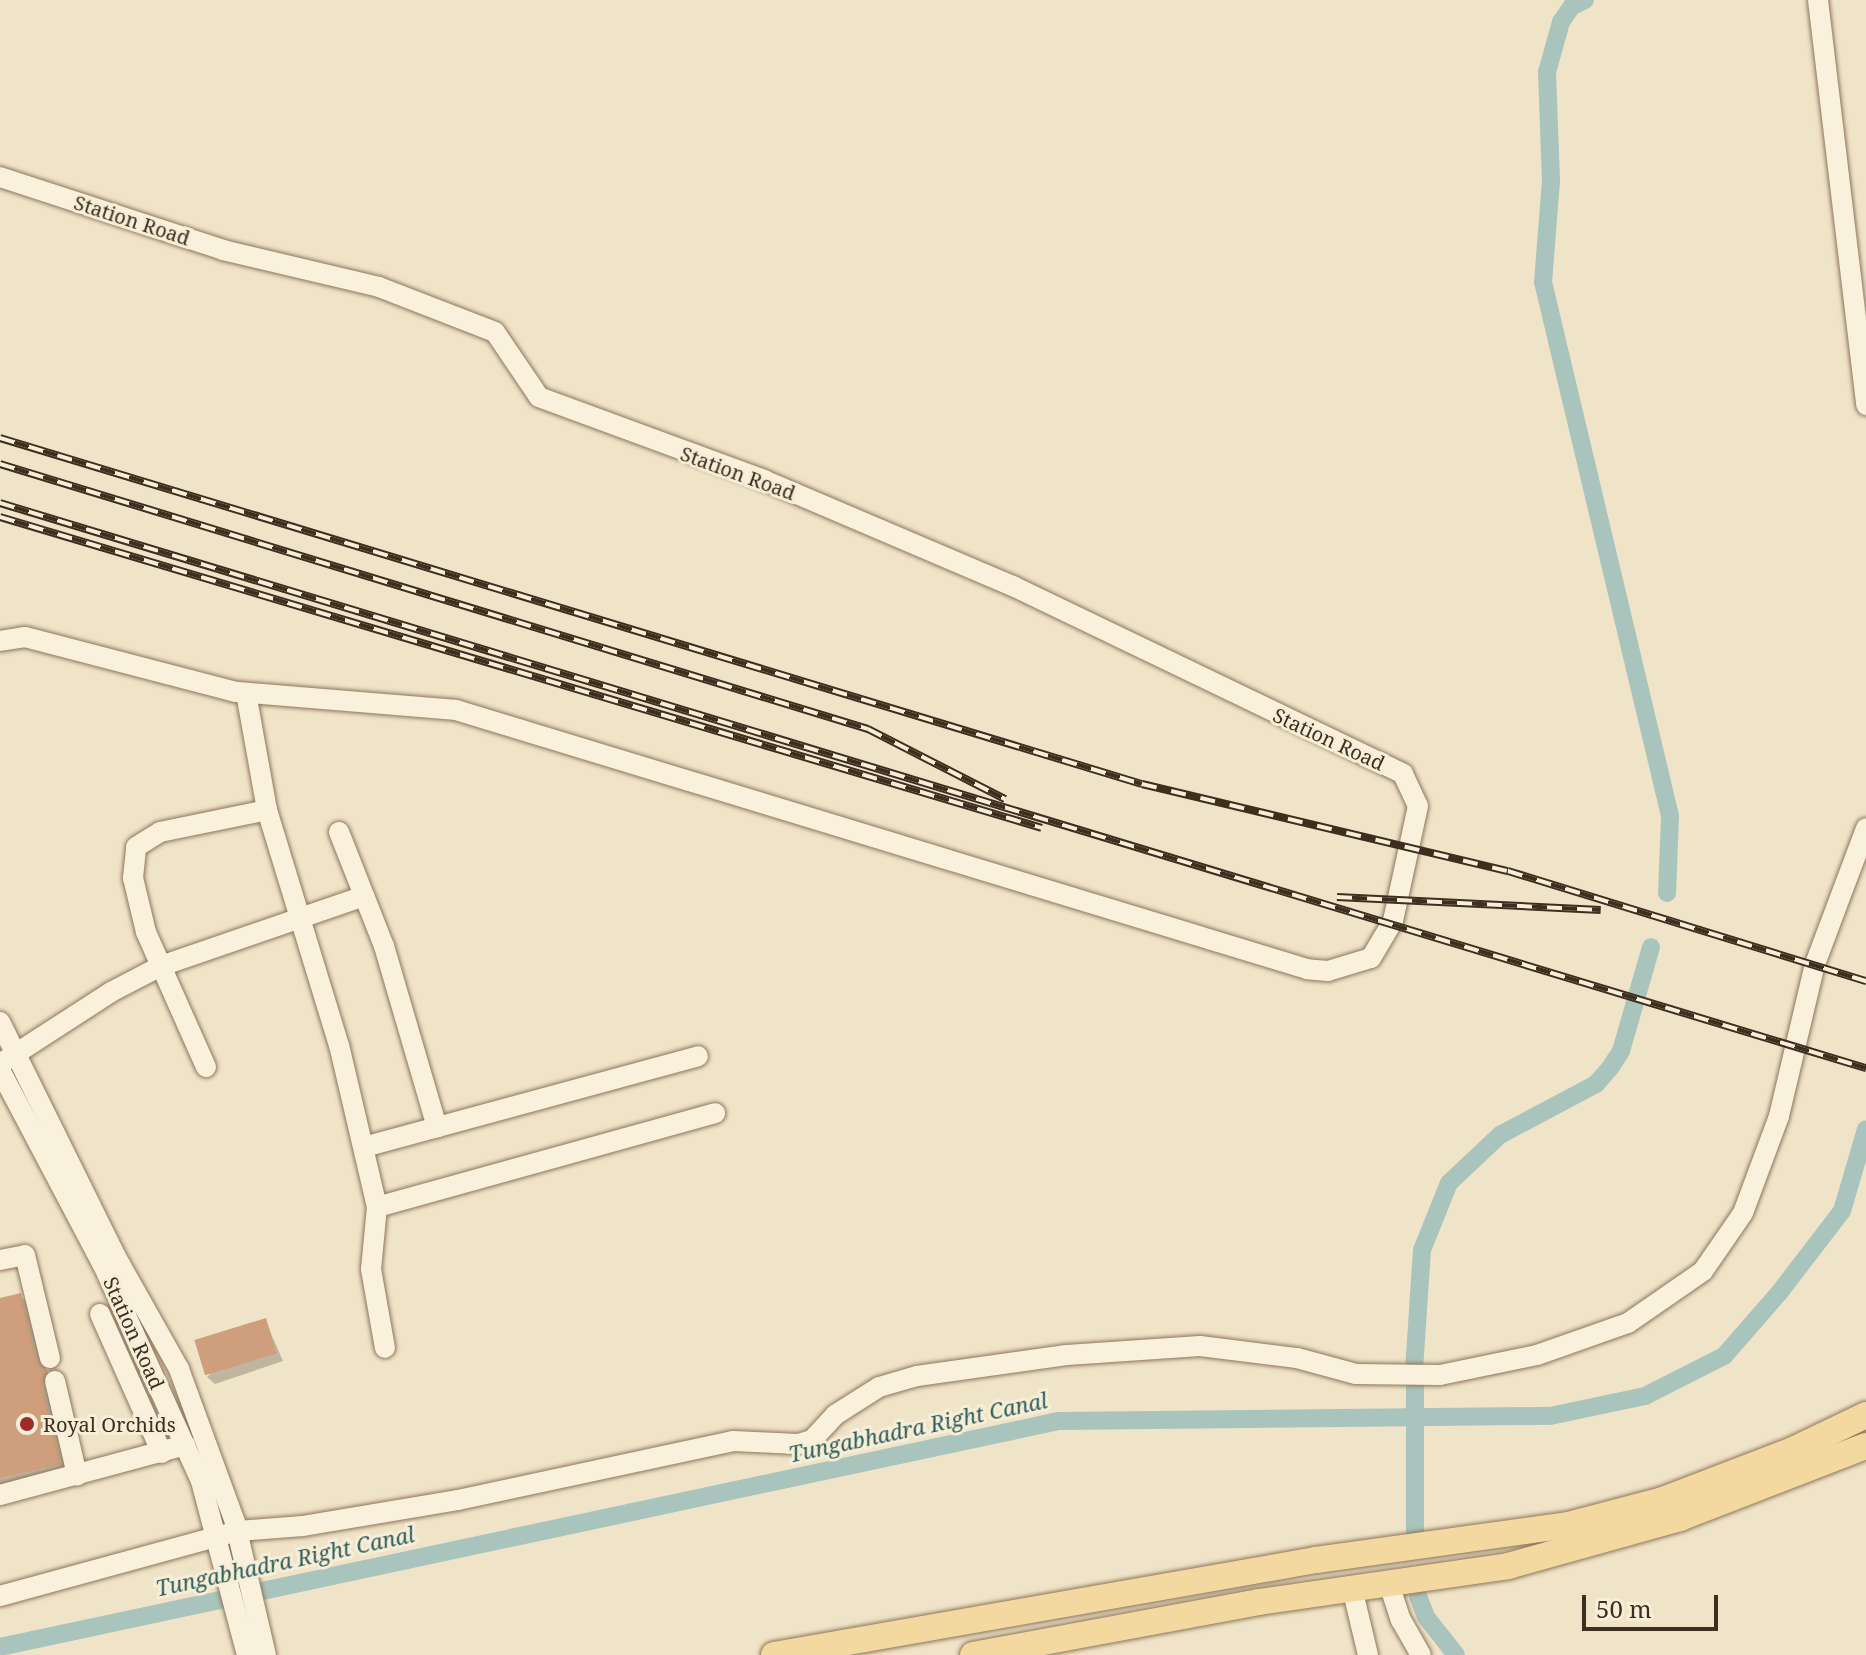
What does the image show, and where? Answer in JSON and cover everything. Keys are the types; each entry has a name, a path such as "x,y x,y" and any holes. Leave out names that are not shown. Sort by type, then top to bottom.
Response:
{"main road":[{"path":"774,1655 1316,1560 1568,1525 1663,1500 1793,1450 1866,1415"},
{"path":"973,1655 1259,1602 1353,1592 1508,1566 1604,1542 1748,1494 1866,1446"}],"street":[{"path":"1818,0 1866,405"},
{"name":"Station Road","path":"0,177 223,250 379,287 495,332 539,397 764,480 1013,586 1403,774 1418,806 1393,921 1371,958 1328,971 1307,969 456,710 246,693 25,637 0,641"},
{"path":"246,693 267,810 301,916 364,1147 377,1207 371,1269 385,1348"},
{"path":"206,1067 161,966 134,890 136,847 160,832 267,810"},
{"path":"0,1596 219,1542 458,1500 733,1441 798,1444 812,1440 835,1415 879,1387 992,1364 1200,1346 1297,1358 1356,1374 1440,1375 1537,1355 1628,1323 1703,1271 1743,1213 1779,1116 1815,964 1866,828"},
{"path":"339,832 397,986 437,1127"},
{"path":"8,1059 111,992 161,966 364,896"},
{"name":"Station Road","path":"0,1022 8,1059 179,1369 239,1538 254,1646"},
{"path":"364,1147 698,1056"},
{"name":"Station Road","path":"0,1070 103,1265 185,1445 254,1646"},
{"path":"377,1207 715,1113"},
{"path":"0,1260 25,1255 50,1358"},
{"path":"100,1314 162,1453"},
{"path":"55,1381 77,1475"},
{"path":"0,1495 185,1445"},
{"path":"1389,1584 1401,1620 1421,1655"},
{"path":"1353,1592 1368,1655"}],"building":[{"name":"Royal Orchids","path":"21,1293 37,1361 48,1371 42,1384 61,1464 0,1478 0,1298"},
{"path":"266,1318 277,1353 205,1375 194,1340"}],"waterway":[{"path":"1585,0 1572,6 1561,22 1547,72 1551,181 1543,282 1670,816 1667,893"},
{"path":"1414,1370 1422,1250 1449,1183 1500,1135 1596,1084 1610,1068 1621,1051 1651,947"},
{"name":"Tungabhadra Right Canal","path":"0,1647 1059,1421 1550,1416 1645,1396 1724,1356 1779,1293 1842,1211 1866,1129"},
{"path":"1415,1385 1415,1543"},
{"path":"1418,1596 1426,1617 1456,1655"}],"railway":[{"path":"0,438 1142,784 1508,871 1866,981"},
{"path":"0,464 868,729 1005,799"},
{"path":"0,503 1866,1068"},
{"path":"0,517 1042,828"},
{"path":"1337,897 1601,910"}],"place":[{"name":"Royal Orchids","path":"27,1424"}]}
